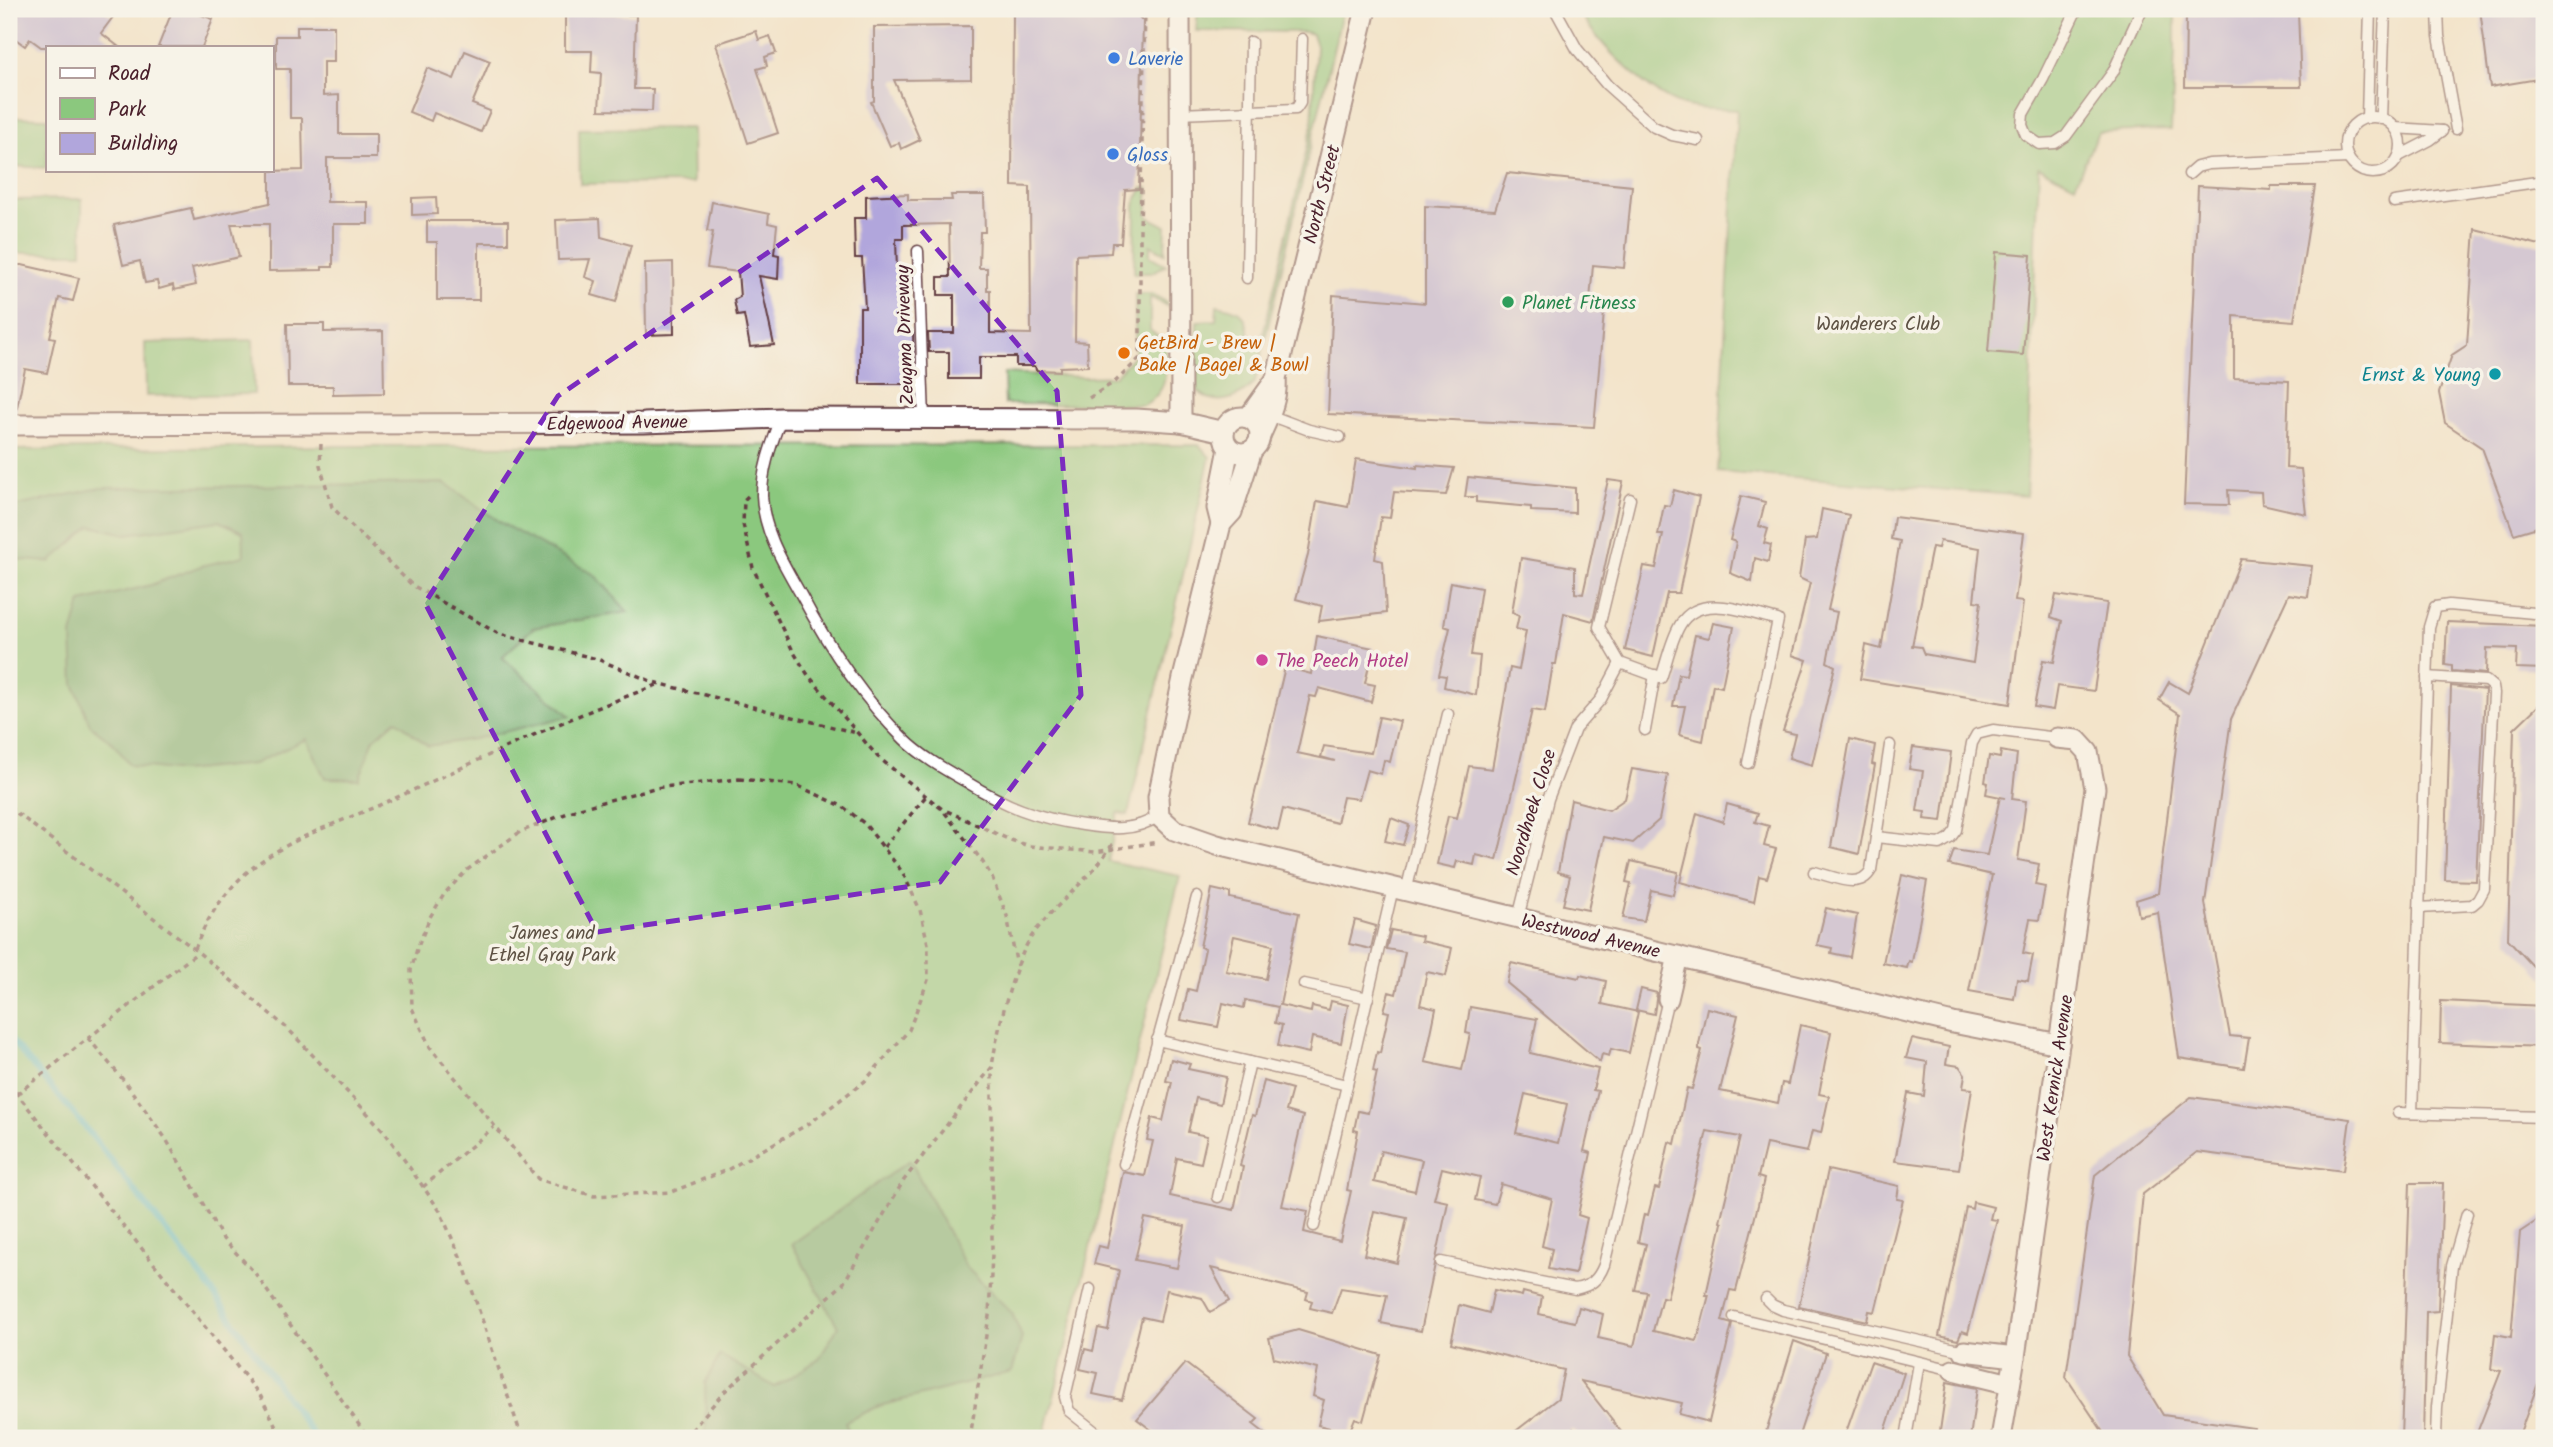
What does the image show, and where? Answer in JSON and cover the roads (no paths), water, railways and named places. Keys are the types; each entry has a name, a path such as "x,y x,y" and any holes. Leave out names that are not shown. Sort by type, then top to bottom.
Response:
{"street":[{"path":"1180,9 1181,422"},
{"name":"North Street","path":"1159,816 1160,786 1221,524 1231,512 1277,390 1276,379 1366,9"},
{"name":"North Street","path":"1248,418 1276,379"},
{"name":"Edgewood Avenue","path":"9,425 644,423 781,418 1063,419 1181,422 1227,440"},
{"path":"1248,418 1259,428 1256,443 1244,453 1236,452 1227,440 1227,425 1233,419 1248,418"},
{"name":"North Street","path":"1221,524 1217,508 1227,440"},
{"name":"West Kernick Avenue","path":"2001,1438 2015,1357 2095,788 2088,752 2077,740 2057,738"},
{"name":"Westwood Avenue","path":"1159,816 1174,830 1217,845 1953,1023 2059,1044"},
{"path":"1668,999 1678,956"},
{"path":"1964,1351 2015,1357"},
{"path":"1953,1370 2010,1384"}],"lane":[{"path":"1555,9 1577,48 1607,85 1654,127 1672,135 1698,140"},
{"path":"2077,9 2023,114 2022,125 2026,135 2039,144 2055,144 2066,136 2113,72 2142,9"},
{"path":"2367,118 2370,9"},
{"path":"2381,119 2385,9"},
{"path":"2438,9 2439,36 2456,129"},
{"path":"1180,114 1290,111 1299,106 1302,39"},
{"path":"1247,278 1251,42"},
{"path":"2367,118 2381,119 2395,128 2442,131 2399,156 2393,165 2376,173 2364,172 2348,158 2346,144 2350,130 2367,118"},
{"path":"2395,128 2400,139 2399,156"},
{"path":"2189,174 2197,167 2209,164 2348,158"},
{"path":"2394,202 2544,181"},
{"name":"Zeugma Driveway","path":"918,251 924,419"},
{"path":"1269,415 1309,430 1339,437"},
{"path":"781,418 766,459 762,496 769,534 815,621 855,682 905,741 933,762 1007,805 1040,818 1117,829 1145,825 1159,816"},
{"path":"1630,499 1599,627 1620,663 1661,678 1681,624 1699,608 1717,606 1778,620 1748,763"},
{"path":"2412,1113 2429,627 2435,607 2449,605 2544,614"},
{"name":"Noordhoek Close","path":"1517,918 1548,799 1575,729 1601,699 1620,663"},
{"path":"1645,730 1655,675"},
{"path":"2419,908 2472,905 2484,889 2494,693 2493,687 2486,681 2427,677"},
{"path":"1314,1226 1368,998 1448,714"},
{"path":"1876,837 1940,844 1950,838 1955,830 1972,743 1978,734 1993,730 2057,738"},
{"path":"1814,872 1862,881 1871,870 1890,744"},
{"path":"1124,1164 1197,897"},
{"path":"1304,984 1368,998"},
{"path":"1441,1262 1575,1289 1592,1284 1600,1275 1668,999"},
{"path":"1157,1040 1347,1085"},
{"path":"1218,1197 1250,1062"},
{"path":"2398,1113 2544,1116"},
{"path":"2436,1438 2452,1266 2467,1214"},
{"path":"1090,1289 1065,1397 1069,1411 1103,1438"},
{"path":"1766,1299 1772,1306 1783,1310 1964,1351"},
{"path":"1734,1317 1953,1370"},
{"path":"1906,1438 1919,1363"}],"waterway":[{"path":"9,1038 85,1127 205,1281 315,1438"}],"place":[{"name":"Laverie","path":"1114,58"},
{"name":"Gloss","path":"1113,154"},
{"name":"Planet Fitness","path":"1508,302"},
{"name":"GetBird - Brew | Bake | Bagel & Bowl","path":"1124,353"},
{"name":"Ernst & Young","path":"2495,374"},
{"name":"The Peech Hotel","path":"1262,660"}],"park label":[{"name":"Wanderers Club","path":"1878,323"},
{"name":"James and Ethel Gray Park","path":"552,943"}]}
